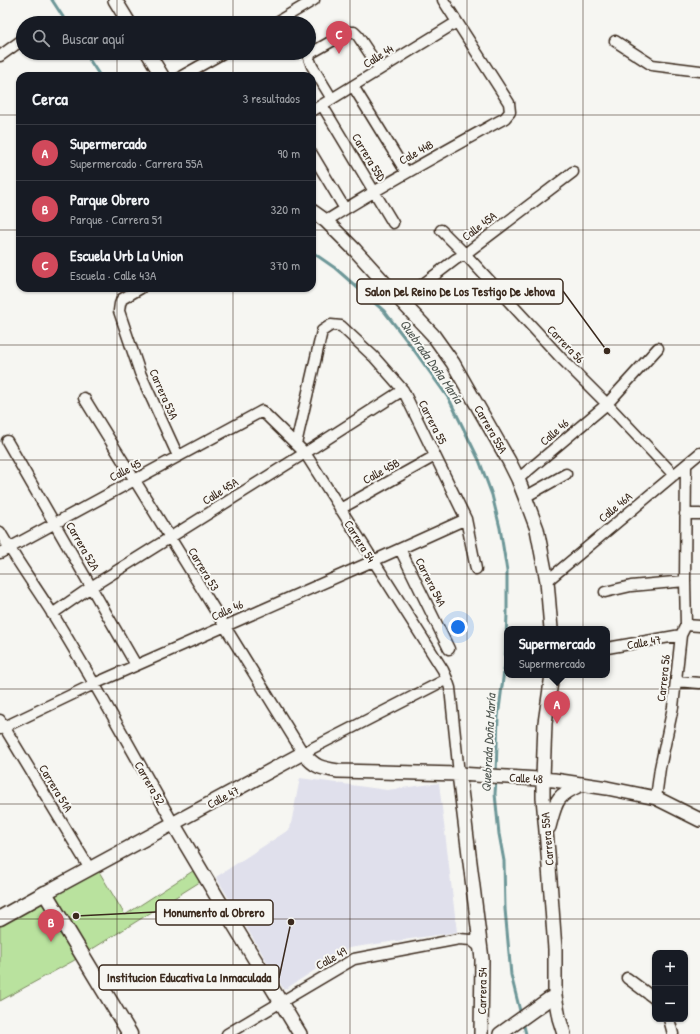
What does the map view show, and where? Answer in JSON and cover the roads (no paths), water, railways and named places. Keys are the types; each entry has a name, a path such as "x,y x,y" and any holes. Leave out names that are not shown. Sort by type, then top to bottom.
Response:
{"main road":[{"name":"Calle 47","path":"0,918 45,893"},
{"path":"45,893 130,1034"}],"street":[{"path":"115,0 125,16"},
{"path":"287,16 314,0"},
{"path":"443,0 458,22"},
{"name":"Calle 44","path":"316,109 458,22"},
{"name":"Cale 44B","path":"326,221 406,172 505,118 510,112 509,103 458,22"},
{"path":"316,50 348,32 354,32 380,69"},
{"path":"615,41 652,65 700,71"},
{"path":"0,56 16,44"},
{"path":"152,60 160,72"},
{"path":"189,72 211,60"},
{"path":"310,60 316,72"},
{"path":"316,73 332,99"},
{"path":"353,86 406,172"},
{"name":"Carrera 55D","path":"322,105 393,223"},
{"path":"316,161 345,209"},
{"name":"Calle 45A","path":"401,301 573,172"},
{"name":"Carrera 55A","path":"316,214 326,221 356,250 433,335 453,363 509,461 537,529 547,581 551,626"},
{"name":"Carrera 56","path":"441,230 561,358 674,475"},
{"name":"Carrera 53A","path":"134,292 122,299 119,311 140,373 178,456"},
{"name":"Carrera 55","path":"296,444 322,331 331,325 341,326 374,357 402,390 466,519 476,569"},
{"name":"Calle 46","path":"518,480 606,404 658,348"},
{"name":"Calle 45A","path":"52,614 402,390"},
{"name":"Carrera 53","path":"84,398 303,753"},
{"name":"Carrera 54","path":"262,411 305,453 441,667 447,679 450,688 459,774 481,948 481,1034"},
{"name":"Calle 45","path":"0,553 262,411"},
{"name":"Carrera 52A","path":"7,440 136,665"},
{"name":"Calle 46A","path":"547,581 700,453"},
{"name":"Calle 45B","path":"340,509 435,456"},
{"path":"686,465 686,626 700,626"},
{"path":"525,497 566,474"},
{"path":"685,514 700,514"},
{"name":"Calle 46","path":"1,725 400,550 466,519"},
{"name":"Carrera 52","path":"0,532 94,684 173,823 300,1034"},
{"name":"Carrera 54A","path":"400,550 449,648"},
{"path":"605,592 631,586 685,581"},
{"name":"Carrera 56","path":"656,798 660,768 673,707 681,635 686,626"},
{"name":"Calle 47","path":"610,647 681,635"},
{"name":"Carrera 55A","path":"552,678 545,723 543,798 555,949 552,998 564,1034"},
{"name":"Calle 47","path":"45,893 303,753 447,679"},
{"path":"676,681 700,683"},
{"name":"Carrera 51A","path":"1,725 90,869"},
{"name":"Calle 48","path":"303,753 310,762 321,768 338,771 543,778 582,784 656,798 700,820"},
{"path":"546,836 555,805 561,796 582,784"},
{"name":"Calle 49","path":"227,1034 354,959 459,939 471,940 481,948"},
{"path":"627,978 652,997"},
{"path":"500,1034 552,998"},
{"path":"670,1022 673,1034"}],"waterway":[{"name":"Quebrada Doña María","path":"52,0 62,16"},
{"name":"Quebrada Doña María","path":"90,60 97,72"},
{"name":"Quebrada Doña María","path":"316,255 335,268 384,311 449,399 479,460 492,495 500,528 507,571 507,626"},
{"name":"Quebrada Doña María","path":"496,773 498,717 504,671"},
{"name":"Quebrada Doña María","path":"496,779 495,794 499,834 504,861 505,909 511,975 521,1015"},
{"name":"Quebrada Doña María","path":"523,1022 526,1034"}],"place":[{"name":"Escuela Urb La Union","path":"339,54"},
{"name":"Salon Del Reino De Los Testigo De Jehova","path":"607,351"},
{"name":"Supermercado","path":"557,724"},
{"name":"Monumento al Obrero","path":"76,916"},
{"name":"Institucion Educativa La Inmaculada","path":"291,922"},
{"name":"Parque Obrero","path":"51,942"}]}
